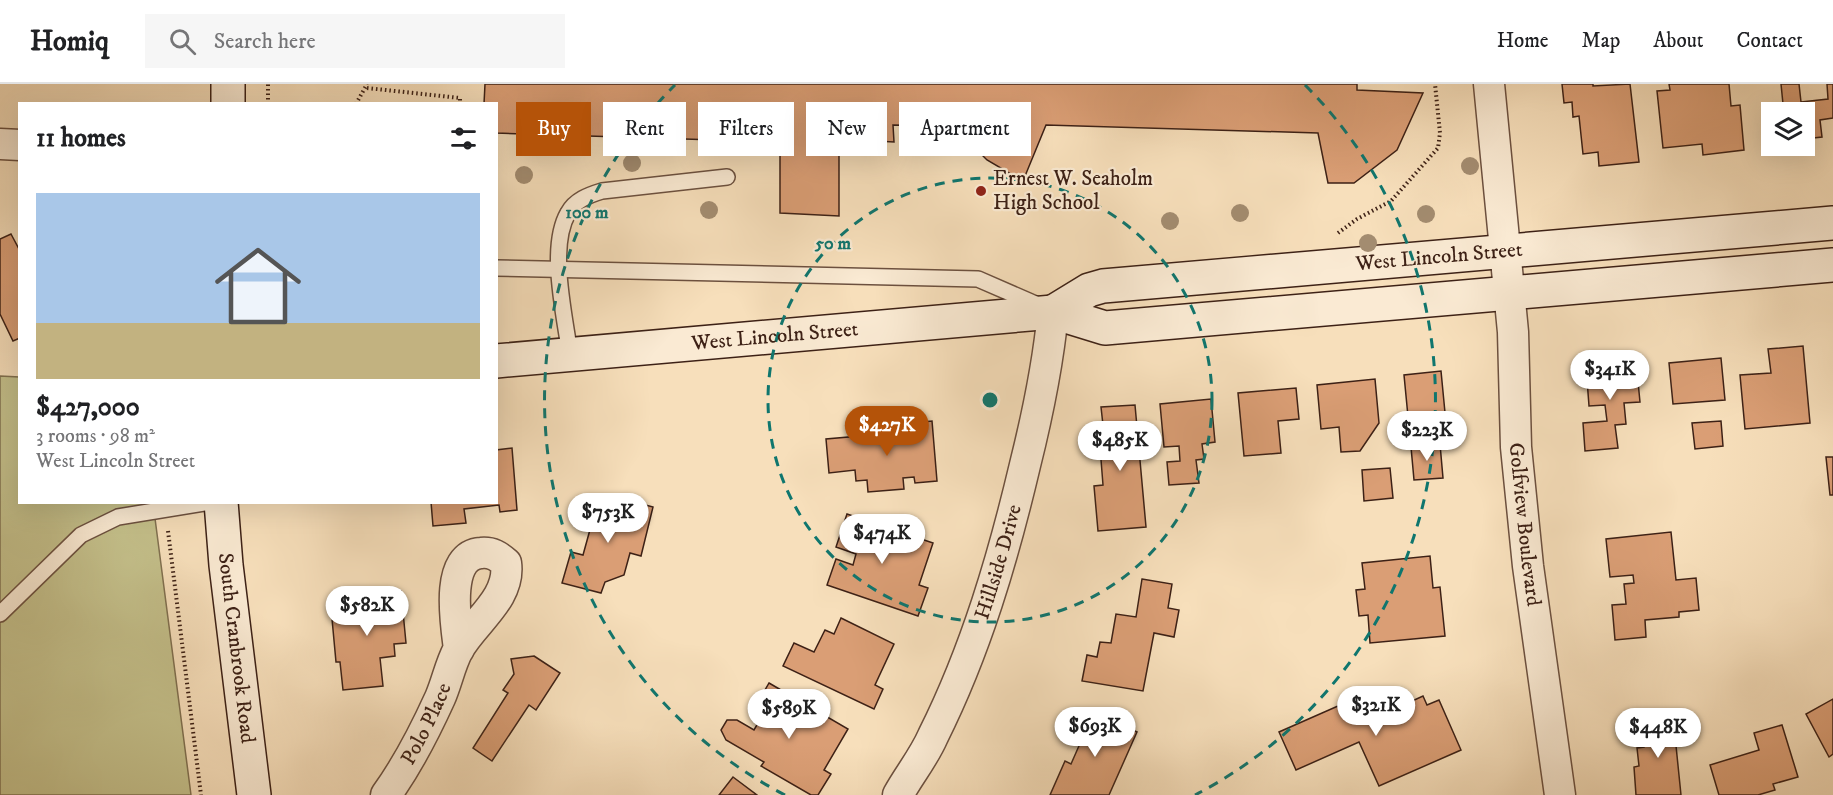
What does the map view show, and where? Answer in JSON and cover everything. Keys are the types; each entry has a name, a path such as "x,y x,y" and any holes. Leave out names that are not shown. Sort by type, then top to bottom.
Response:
{"street":[{"path":"228,84 228,102"},
{"name":"Golfview Boulevard","path":"1490,84 1513,332 1516,447 1528,566 1560,795"},
{"path":"0,144 18,146"},
{"name":"West Lincoln Street","path":"1053,312 1089,290 1103,286 1833,223"},
{"name":"West Lincoln Street","path":"498,361 1053,312 1105,328 1833,265"},
{"name":"Hillside Drive","path":"898,795 932,739 957,686 982,620 1013,517 1047,371 1053,312"},
{"name":"South Cranbrook Road","path":"221,504 226,565 255,795"},
{"name":"Polo Place","path":"386,795 397,780 440,698 459,649"}],"lane":[{"path":"570,355 560,269 560,230 568,212 587,196 622,188 727,177"},
{"path":"498,268 978,279 1053,312"},
{"path":"0,614 81,535 118,517 198,504"}],"path":[{"path":"268,84 268,102"},
{"path":"1335,236 1357,219 1391,201 1438,148 1440,133 1435,84"},
{"path":"357,102 367,86 460,98 460,102"},
{"path":"168,535 201,795"}],"shaded area":[{"path":"0,376 18,377 18,504 153,504 191,795 0,795"}],"building":[{"path":"485,84 1357,84 1357,90 1423,93 1397,150 1354,183 1328,183 1318,133 1046,125 1023,181 983,156 1031,156 1031,102 899,102 899,125 893,125 894,142 887,142 887,102 806,102 806,156 839,156 839,216 780,213 780,156 794,156 794,102 698,102 698,139 686,139 686,102 603,102 603,136 591,136 591,102 516,102 516,134 498,133 498,102 484,102"},
{"path":"1562,84 1593,84 1593,86 1630,84 1639,162 1599,166 1598,152 1583,154 1579,116 1573,117 1572,102 1564,103"},
{"path":"1669,84 1729,84 1731,106 1740,105 1744,150 1703,155 1702,144 1663,148 1657,91 1670,90"},
{"path":"1781,84 1799,84 1801,102 1783,102"},
{"path":"1827,84 1833,84 1833,118 1820,120 1822,137 1815,138 1815,102 1801,102 1828,99"},
{"path":"11,234 18,247 18,339 13,341 0,314 0,239"},
{"path":"1803,346 1810,423 1745,429 1740,375 1771,373 1768,349"},
{"path":"1721,358 1725,400 1673,404 1669,363"},
{"path":"1636,361 1640,402 1624,403 1626,424 1615,425 1618,448 1585,451 1583,423 1607,421 1605,405 1589,406 1586,366"},
{"path":"1441,371 1446,423 1409,427 1404,375"},
{"path":"1375,379 1379,423 1360,451 1341,452 1339,427 1321,429 1317,385"},
{"path":"1296,388 1299,419 1278,421 1281,453 1244,456 1238,393"},
{"path":"1211,399 1215,442 1202,444 1204,459 1196,460 1199,483 1169,485 1167,462 1180,461 1179,446 1164,447 1160,404"},
{"path":"1135,405 1146,527 1098,531 1094,486 1103,485 1099,434 1104,434 1101,407"},
{"path":"932,421 937,481 915,483 914,477 903,478 904,489 868,492 867,480 856,481 855,470 829,473 826,439 894,433 893,425"},
{"path":"1721,421 1723,446 1695,449 1692,423"},
{"path":"1440,444 1443,478 1414,480 1411,447"},
{"path":"512,448 517,510 500,512 499,505 464,509 466,523 433,526 431,504 498,504 498,450"},
{"path":"1826,457 1833,457 1833,495 1830,495"},
{"path":"1390,468 1393,498 1364,501 1362,470"},
{"path":"627,500 653,507 641,556 630,553 624,575 605,582 601,593 562,583 571,552 583,555 591,526 584,525 589,504 596,506 597,502 624,509"},
{"path":"847,514 933,543 919,585 928,588 918,616 827,585 836,559 853,565 856,554 836,547"},
{"path":"1671,532 1676,580 1696,578 1699,610 1679,612 1679,617 1645,620 1646,637 1615,640 1612,605 1626,604 1624,584 1634,583 1633,575 1610,577 1606,539"},
{"path":"1430,556 1433,588 1440,587 1445,636 1370,643 1368,615 1359,616 1356,590 1365,589 1362,563"},
{"path":"1142,579 1172,584 1168,608 1179,610 1174,637 1154,633 1143,691 1082,681 1087,655 1097,657 1100,642 1111,643 1116,614 1136,617"},
{"path":"401,591 406,643 394,644 395,656 380,658 383,686 343,690 340,662 336,662 331,608 349,607 348,596"},
{"path":"841,618 894,644 875,685 883,689 874,709 783,666 794,643 814,652 825,630 834,634"},
{"path":"534,656 560,673 536,710 529,705 492,761 473,748 508,693 503,690 514,674 511,659"},
{"path":"769,683 848,729 824,770 831,774 818,795 811,795 761,766 764,762 726,740 721,730 727,720 737,720 754,730 761,718 752,713"},
{"path":"1423,696 1427,705 1439,700 1461,750 1379,786 1359,742 1296,770 1279,732 1347,702 1351,712 1380,698 1386,713"},
{"path":"1833,699 1833,754 1829,757 1806,714"},
{"path":"1087,710 1137,732 1109,795 1050,795 1065,761 1071,764 1082,739 1075,736"},
{"path":"1673,716 1681,795 1636,795 1634,767 1639,766 1637,748 1644,747 1641,720"},
{"path":"1782,725 1798,777 1773,784 1775,790 1758,795 1719,795 1710,765 1759,750 1754,733"},
{"path":"733,777 757,795 719,795"}],"place":[{"name":"Ernest W. Seaholm High School","path":"981,191"}]}
